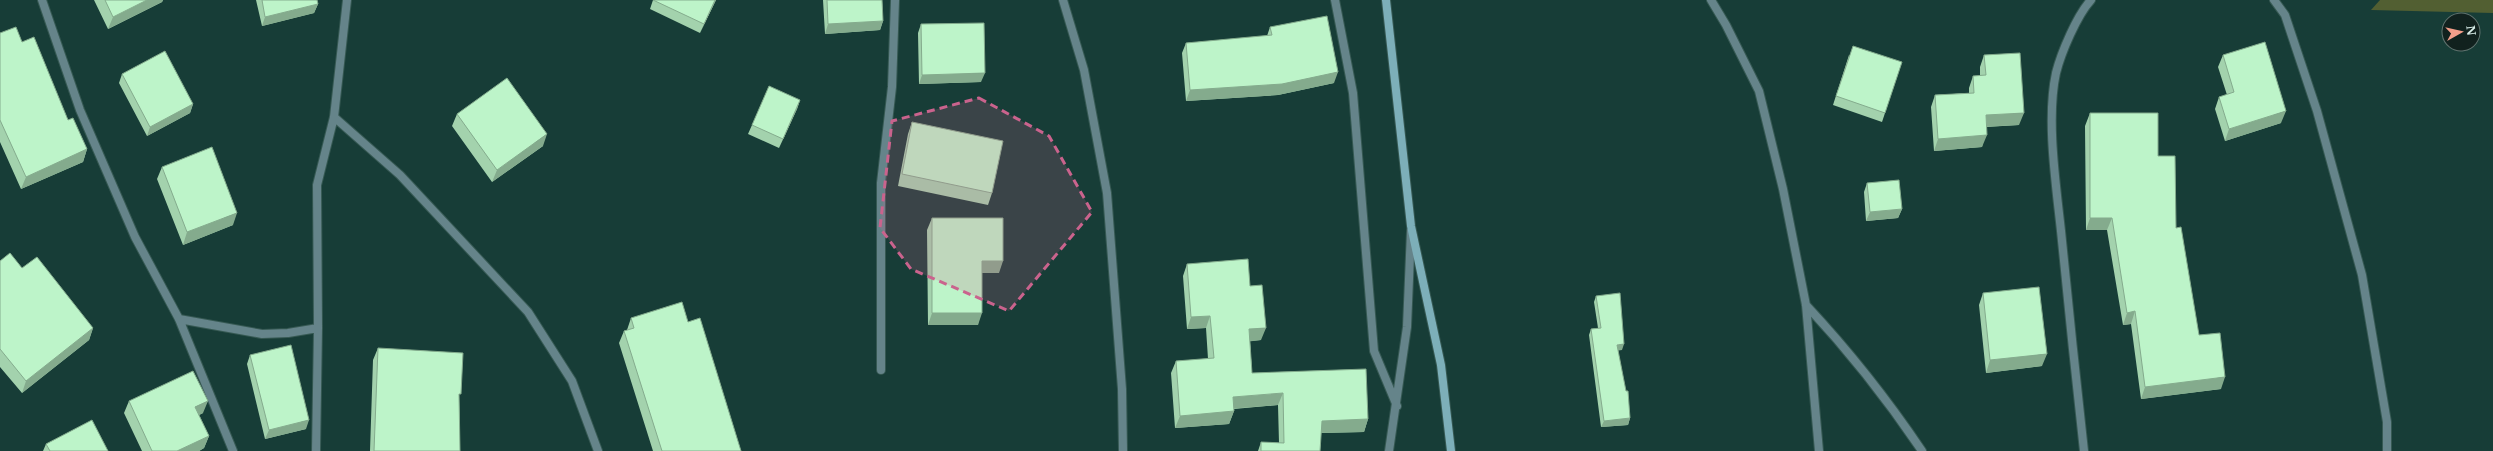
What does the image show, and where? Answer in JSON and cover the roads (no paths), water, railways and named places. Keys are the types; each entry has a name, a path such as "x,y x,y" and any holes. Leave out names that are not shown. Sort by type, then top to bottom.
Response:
{"street":[{"path":"42,0 80,110 135,236 179,319 233,451"},
{"path":"316,451 318,328 317,185 334,117 347,0"},
{"path":"881,370 881,183 892,87 895,0"},
{"path":"1063,0 1084,70 1107,193 1122,389 1123,451"},
{"path":"1335,0 1353,93 1374,351 1397,406"},
{"path":"1386,0 1411,226 1441,365 1451,451"},
{"path":"1711,0 1726,25 1759,91 1783,189 1806,305 1820,451"},
{"path":"2084,451 2054,170 2053,109 2056,73 2070,37 2085,7 2091,0"},
{"path":"2274,0 2285,15 2317,111 2362,275 2387,422 2387,451"},
{"path":"334,117 400,175 528,312 572,381 598,451"},
{"path":"1389,451 1397,406 1407,327 1411,226"},
{"path":"1806,305 1840,342 1889,402 1922,451"},
{"path":"179,319 262,334 318,328"}]}
